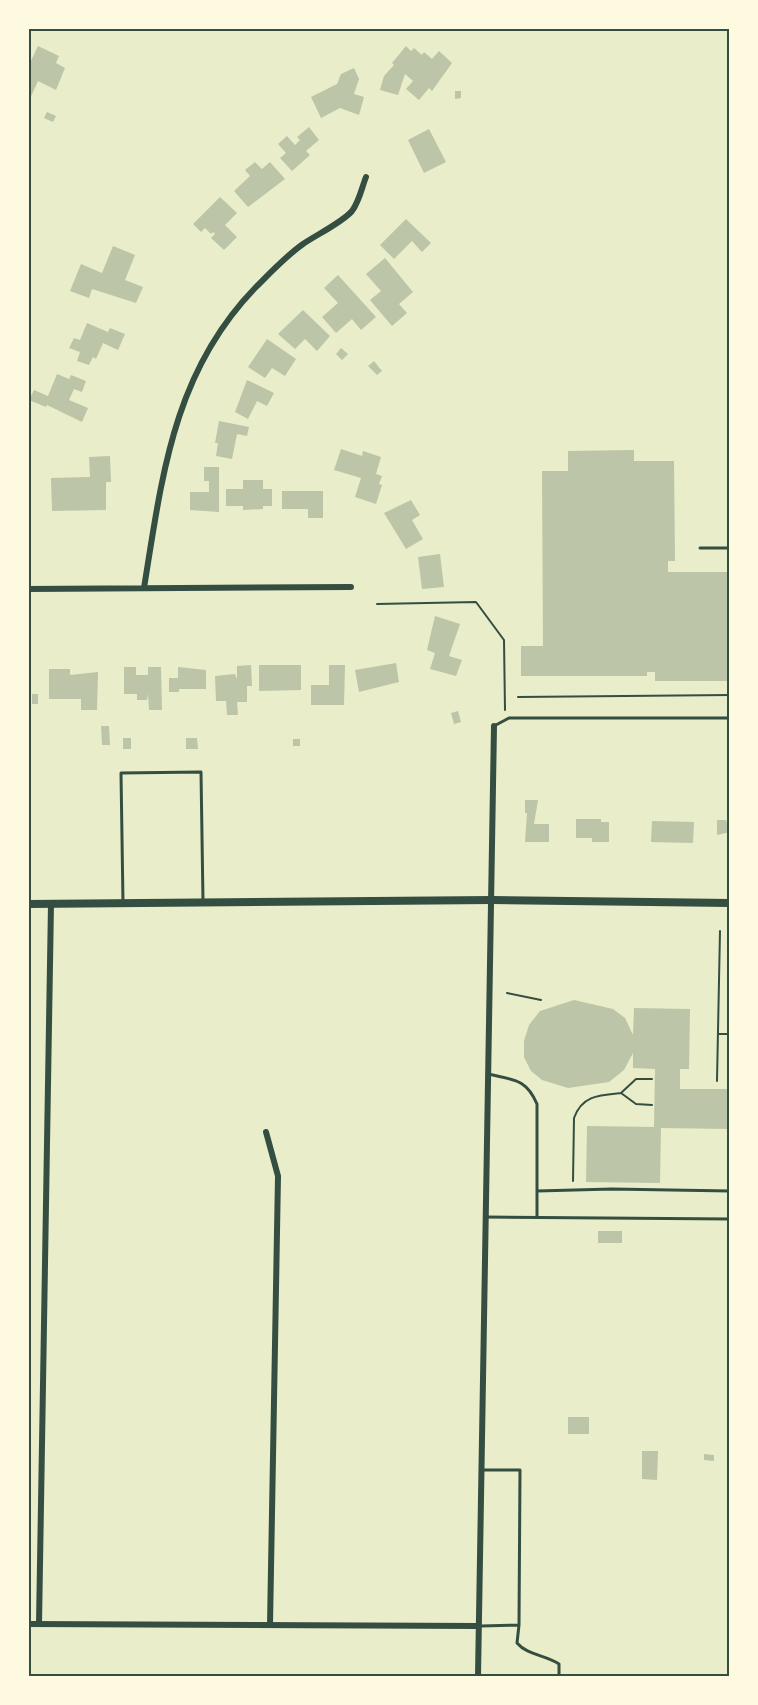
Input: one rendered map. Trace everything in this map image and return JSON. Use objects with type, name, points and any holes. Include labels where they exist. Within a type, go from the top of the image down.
[{"type":"street","points":[[144,588],[165,460],[173,429],[198,369],[214,341],[254,289],[302,245],[352,211],[366,177]]},
{"type":"street","points":[[28,589],[351,587]]},
{"type":"street","points":[[478,1677],[494,726]]},
{"type":"street","points":[[28,904],[492,900],[729,903]]},
{"type":"street","points":[[39,1624],[51,904]]},
{"type":"street","points":[[266,1132],[278,1176],[270,1625]]},
{"type":"street","points":[[28,1624],[478,1626]]},
{"type":"lane","points":[[700,548],[729,548]]},
{"type":"lane","points":[[494,726],[505,720],[729,718]]},
{"type":"lane","points":[[123,903],[121,773],[201,772],[203,902]]},
{"type":"lane","points":[[487,1074],[520,1082],[530,1089],[537,1104],[539,1131],[537,1217]]},
{"type":"lane","points":[[537,1191],[729,1191]]},
{"type":"lane","points":[[485,1217],[729,1219]]},
{"type":"lane","points":[[481,1470],[520,1470],[517,1643],[522,1649],[550,1658],[559,1664],[559,1677]]},
{"type":"lane","points":[[478,1626],[519,1625]]},
{"type":"path","points":[[377,604],[476,602],[504,640],[505,720]]},
{"type":"path","points":[[518,697],[729,695]]},
{"type":"path","points":[[717,1081],[720,931]]},
{"type":"path","points":[[507,993],[541,1000]]},
{"type":"path","points":[[718,1034],[729,1034]]},
{"type":"path","points":[[573,1184],[574,1118],[577,1109],[585,1100],[597,1095],[621,1093],[636,1079],[652,1079]]},
{"type":"path","points":[[621,1093],[636,1104],[652,1105]]},
{"type":"building","points":[[38,46],[59,56],[56,63],[65,68],[56,90],[38,81],[28,103],[28,67]]},
{"type":"building","points":[[406,46],[411,51],[414,48],[422,55],[424,52],[432,59],[439,51],[452,63],[432,91],[429,88],[419,100],[406,89],[413,81],[405,74],[398,95],[380,90],[384,76]]},
{"type":"building","points":[[354,68],[359,79],[354,94],[364,97],[359,115],[340,108],[321,118],[311,97],[337,84],[341,74]]},
{"type":"building","points":[[455,91],[461,91],[461,98],[455,99]]},
{"type":"building","points":[[47,112],[56,116],[53,122],[44,118]]},
{"type":"building","points":[[309,127],[319,140],[306,151],[310,155],[292,171],[280,158],[286,153],[278,144],[287,136],[295,145],[300,140],[297,137]]},
{"type":"building","points":[[429,129],[446,162],[424,173],[408,140]]},
{"type":"building","points":[[255,162],[262,169],[270,162],[285,179],[248,207],[234,191],[250,176],[245,170]]},
{"type":"building","points":[[220,197],[237,213],[225,225],[237,237],[224,250],[211,238],[215,234],[213,232],[211,234],[205,228],[201,232],[193,224]]},
{"type":"building","points":[[406,219],[431,243],[422,252],[412,241],[394,259],[380,245]]},
{"type":"building","points":[[113,246],[135,255],[125,280],[143,287],[136,303],[92,289],[89,298],[70,291],[81,264],[102,273]]},
{"type":"building","points":[[385,258],[413,292],[399,304],[407,313],[392,326],[370,300],[381,291],[366,274]]},
{"type":"building","points":[[338,275],[376,317],[361,330],[352,319],[336,333],[322,317],[338,303],[324,288]]},
{"type":"building","points":[[303,310],[330,336],[317,351],[305,339],[295,349],[278,334]]},
{"type":"building","points":[[87,323],[108,332],[110,328],[125,334],[118,350],[103,343],[96,359],[93,357],[89,365],[77,361],[80,352],[69,348],[74,338],[80,340]]},
{"type":"building","points":[[267,339],[296,359],[285,376],[272,368],[265,378],[248,367]]},
{"type":"building","points":[[341,348],[348,354],[342,360],[336,354]]},
{"type":"building","points":[[374,361],[382,371],[377,375],[368,366]]},
{"type":"building","points":[[57,374],[69,379],[71,375],[86,381],[82,392],[74,389],[69,400],[88,408],[82,422],[47,405],[46,407],[29,400],[34,390],[48,396]]},
{"type":"building","points":[[247,380],[274,393],[267,406],[257,401],[248,419],[235,412]]},
{"type":"building","points":[[219,421],[249,427],[247,436],[237,434],[232,459],[216,456],[218,443],[215,443]]},
{"type":"building","points":[[341,449],[362,456],[363,451],[381,457],[376,474],[382,476],[379,484],[382,485],[376,504],[355,497],[361,478],[334,470]]},
{"type":"building","points":[[634,450],[634,461],[674,461],[675,561],[668,561],[668,572],[730,572],[730,681],[655,681],[655,672],[647,672],[647,676],[521,676],[521,646],[543,646],[542,471],[568,471],[568,451]]},
{"type":"building","points":[[110,456],[111,482],[106,482],[106,510],[52,511],[51,478],[90,477],[89,457]]},
{"type":"building","points":[[204,467],[219,467],[219,512],[190,510],[190,492],[209,492],[209,481],[204,481]]},
{"type":"building","points":[[243,480],[263,480],[263,489],[272,489],[272,506],[243,510],[243,506],[226,506],[226,489],[243,489]]},
{"type":"building","points":[[282,491],[323,491],[323,518],[308,518],[308,509],[282,509]]},
{"type":"building","points":[[411,500],[420,515],[412,520],[423,539],[406,549],[384,513]]},
{"type":"building","points":[[440,554],[444,587],[422,589],[418,557]]},
{"type":"building","points":[[435,616],[460,624],[449,656],[462,660],[456,676],[430,669],[435,653],[427,650]]},
{"type":"building","points":[[396,663],[399,682],[359,692],[355,670]]},
{"type":"building","points":[[251,665],[252,686],[247,686],[247,702],[237,702],[238,715],[227,715],[226,701],[216,701],[215,676],[235,674],[237,679],[237,666]]},
{"type":"building","points":[[259,665],[301,665],[301,690],[259,691]]},
{"type":"building","points":[[329,665],[345,665],[344,705],[311,705],[311,685],[329,685]]},
{"type":"building","points":[[124,667],[136,667],[136,675],[148,675],[148,667],[161,667],[162,710],[149,710],[148,694],[147,700],[137,700],[137,694],[124,694]]},
{"type":"building","points":[[178,667],[206,670],[206,689],[179,689],[179,692],[169,692],[169,678],[178,678]]},
{"type":"building","points":[[49,669],[70,669],[70,675],[98,672],[97,710],[81,710],[81,699],[49,699]]},
{"type":"building","points":[[32,694],[38,694],[38,704],[32,704]]},
{"type":"building","points":[[458,711],[461,722],[454,724],[451,713]]},
{"type":"building","points":[[101,726],[109,726],[110,745],[102,745]]},
{"type":"building","points":[[123,738],[131,738],[131,749],[123,749]]},
{"type":"building","points":[[186,738],[197,738],[198,749],[186,749]]},
{"type":"building","points":[[293,739],[300,739],[300,746],[293,746]]},
{"type":"building","points":[[525,800],[538,800],[534,824],[549,824],[549,842],[525,842],[527,813],[525,813]]},
{"type":"building","points":[[576,819],[601,819],[601,822],[609,822],[609,842],[592,842],[592,838],[576,838]]},
{"type":"building","points":[[717,820],[726,820],[730,832],[717,835]]},
{"type":"building","points":[[652,821],[694,822],[693,843],[651,842]]},
{"type":"building","points":[[574,1000],[613,1009],[625,1018],[633,1035],[634,1008],[690,1009],[689,1069],[680,1069],[680,1089],[730,1089],[730,1129],[661,1128],[660,1183],[586,1182],[587,1126],[654,1127],[655,1069],[633,1068],[633,1053],[624,1070],[609,1082],[568,1088],[542,1080],[531,1071],[524,1057],[524,1041],[529,1025],[540,1011]]},
{"type":"building","points":[[598,1231],[622,1231],[622,1243],[598,1243]]},
{"type":"building","points":[[568,1417],[589,1417],[589,1434],[568,1434]]},
{"type":"building","points":[[642,1451],[658,1451],[657,1480],[642,1479]]},
{"type":"building","points":[[704,1454],[714,1455],[714,1461],[704,1460]]}]
